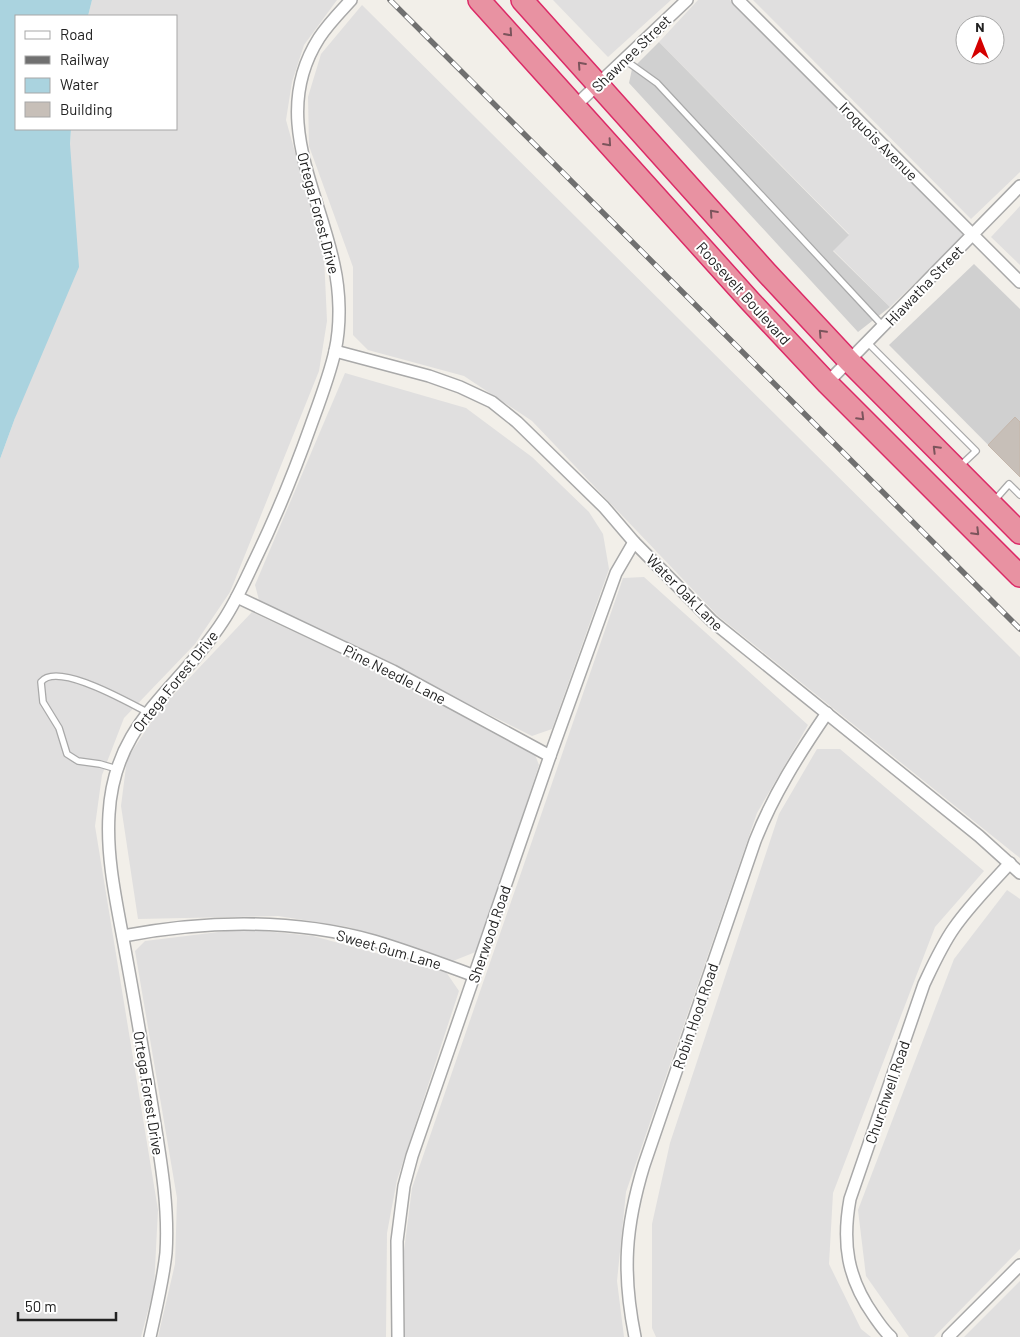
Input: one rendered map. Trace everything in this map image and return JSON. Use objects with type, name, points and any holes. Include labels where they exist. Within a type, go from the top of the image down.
[{"type":"highway","name":"Roosevelt Boulevard","points":[[479,0],[750,301],[827,383],[1020,576]]},
{"type":"highway","name":"Roosevelt Boulevard","points":[[522,0],[766,272],[849,361],[1020,532]]},
{"type":"street","name":"Ortega Forest Drive","points":[[150,1337],[161,1289],[166,1251],[166,1218],[160,1153],[109,850],[109,813],[113,783],[128,740],[147,712],[203,649],[237,597],[290,483],[335,351],[338,286],[334,264],[302,153],[297,111],[299,90],[310,54],[326,29],[351,0]]},
{"type":"street","name":"Shawnee Street","points":[[575,106],[687,0]]},
{"type":"street","name":"Iroquois Avenue","points":[[738,0],[1020,282]]},
{"type":"street","name":"Hiawatha Street","points":[[827,383],[1020,186]]},
{"type":"street","name":"Water Oak Lane","points":[[335,351],[428,376],[460,387],[492,402],[517,422],[604,507],[634,542],[712,621],[1020,873]]},
{"type":"street","name":"Sherwood Road","points":[[398,1337],[398,1241],[404,1186],[412,1156],[550,756],[616,573],[634,542]]},
{"type":"street","name":"Pine Needle Lane","points":[[237,597],[393,670],[550,756]]},
{"type":"street","name":"Robin Hood Road","points":[[635,1337],[626,1278],[627,1245],[635,1194],[754,841],[775,796],[797,758],[827,714]]},
{"type":"street","name":"Churchwell Road","points":[[891,1337],[868,1308],[856,1286],[846,1244],[846,1220],[850,1198],[924,984],[934,963],[963,916],[1010,863]]},
{"type":"street","name":"Sweet Gum Lane","points":[[123,936],[163,928],[197,925],[241,922],[284,924],[374,941],[475,976]]},
{"type":"street","points":[[948,1337],[1020,1265]]},
{"type":"lane","points":[[625,60],[657,83],[883,326]]},
{"type":"lane","points":[[867,342],[976,450],[957,469]]},
{"type":"lane","points":[[991,504],[1009,484],[1020,495]]},
{"type":"lane","points":[[117,769],[78,761],[67,754],[59,728],[43,702],[41,682],[45,678],[50,677],[67,677],[78,680],[147,712]]},
{"type":"shaded area","points":[[92,0],[337,0],[304,45],[292,82],[286,120],[324,256],[327,321],[319,371],[230,592],[195,644],[124,718],[102,775],[95,826],[158,1210],[154,1288],[141,1337],[0,1337],[0,459],[15,418],[70,144],[71,130],[178,130],[178,15],[88,15]]},
{"type":"shaded area","points":[[553,0],[671,0],[608,57]]},
{"type":"shaded area","points":[[698,0],[730,0],[965,234],[890,307],[833,250],[849,234],[659,42]]},
{"type":"shaded area","points":[[753,0],[1020,0],[1020,172],[971,219]]},
{"type":"shaded area","points":[[362,5],[1020,657],[1020,858],[718,616],[532,421],[464,376],[368,350],[353,335],[353,267],[309,146],[308,97],[321,54]]},
{"type":"shaded area","points":[[659,42],[849,235],[833,251],[890,307],[858,332],[629,83],[632,69]]},
{"type":"shaded area","points":[[1020,206],[1020,265],[991,237]]},
{"type":"shaded area","points":[[974,264],[1020,309],[1020,477],[889,345]]},
{"type":"shaded area","points":[[345,373],[466,408],[532,457],[589,512],[603,534],[609,569],[552,729],[532,736],[259,600],[255,585]]},
{"type":"shaded area","points":[[644,577],[808,725],[757,813],[626,1192],[617,1281],[624,1337],[405,1337],[404,1251],[412,1188],[623,578]]},
{"type":"shaded area","points":[[252,612],[388,676],[534,752],[539,765],[478,951],[453,961],[348,927],[278,916],[138,919],[121,806],[127,759],[159,710]]},
{"type":"shaded area","points":[[817,749],[840,749],[984,871],[935,927],[833,1193],[829,1264],[861,1329],[871,1337],[656,1337],[652,1328],[652,1224],[670,1143],[779,814]]},
{"type":"shaded area","points":[[1007,890],[1020,899],[1020,1249],[934,1337],[909,1337],[866,1276],[858,1210],[954,959]]},
{"type":"shaded area","points":[[243,929],[313,936],[446,972],[459,991],[397,1180],[387,1233],[386,1337],[158,1337],[175,1264],[177,1198],[135,951],[145,941]]},
{"type":"shaded area","points":[[1020,1281],[1020,1337],[964,1337]]},
{"type":"water","points":[[0,0],[92,0],[88,15],[15,15],[15,130],[71,130],[70,144],[79,267],[15,418],[0,459]]},
{"type":"building","points":[[1015,417],[1020,422],[1020,477],[988,445]]},
{"type":"railway","points":[[390,0],[1020,629]]}]
